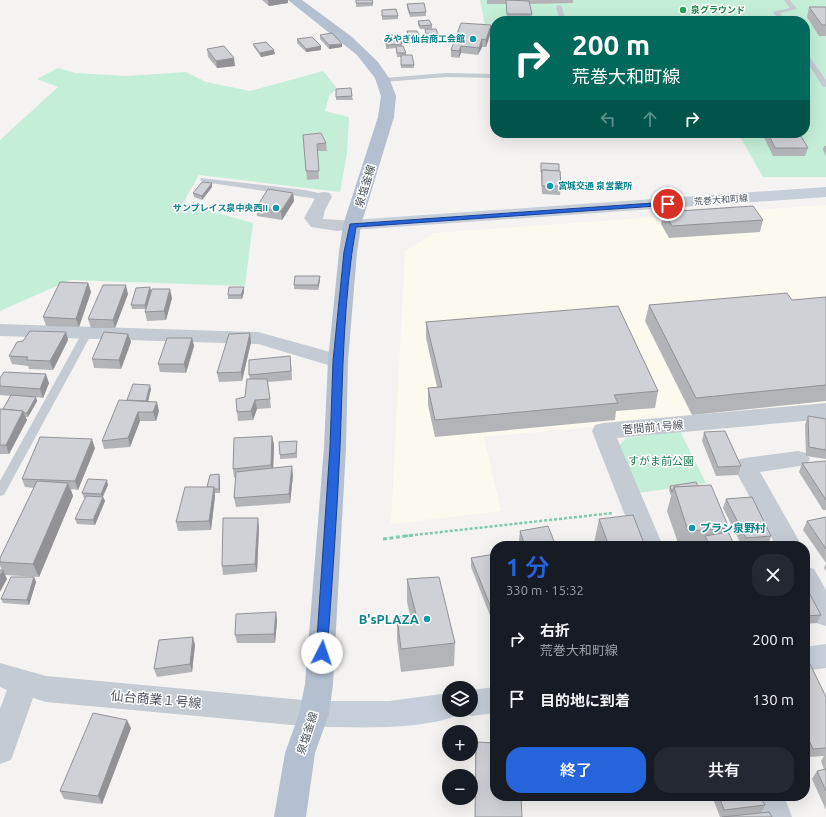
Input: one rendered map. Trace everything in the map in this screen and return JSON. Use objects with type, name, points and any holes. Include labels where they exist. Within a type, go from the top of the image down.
[{"type":"main road","points":[[294,0],[333,28],[359,50],[384,80]]},
{"type":"main road","name":"泉塩釜線","points":[[290,817],[300,753],[314,714],[319,684],[335,447],[338,361],[348,252],[352,225],[386,117],[388,90],[384,80]]},
{"type":"street","name":"荒巻大和町線","points":[[352,225],[826,192]]},
{"type":"street","points":[[324,197],[313,218],[317,223],[337,226],[352,225]]},
{"type":"street","points":[[0,330],[258,338],[338,361]]},
{"type":"street","name":"菅間前1号線","points":[[648,541],[603,431],[826,411]]},
{"type":"street","points":[[786,541],[745,466],[798,458]]},
{"type":"street","points":[[810,585],[826,615]]},
{"type":"street","points":[[810,658],[826,656]]},
{"type":"street","points":[[0,750],[12,678]]},
{"type":"street","name":"仙台商業１号線","points":[[12,678],[46,689],[314,714]]},
{"type":"street","points":[[478,702],[490,701]]},
{"type":"street","points":[[314,714],[389,714],[442,707]]},
{"type":"street","points":[[770,801],[776,817]]},
{"type":"lane","points":[[779,16],[776,12],[794,9],[787,0]]},
{"type":"lane","points":[[559,7],[562,16]]},
{"type":"lane","points":[[810,61],[826,85]]},
{"type":"lane","points":[[384,80],[446,75],[490,76]]},
{"type":"lane","points":[[204,180],[305,193],[324,197]]},
{"type":"lane","points":[[0,492],[87,333]]},
{"type":"path","points":[[383,539],[636,511]]},
{"type":"shaded area","points":[[826,205],[826,405],[484,437],[501,511],[391,524],[405,251],[434,233]]},
{"type":"green space","points":[[480,0],[826,0],[826,177],[763,177],[741,138],[810,138],[810,16],[490,16],[490,26],[485,26]]},
{"type":"green space","points":[[58,68],[76,73],[126,76],[186,72],[206,82],[250,91],[323,71],[337,88],[329,96],[325,111],[349,117],[347,153],[340,192],[199,175],[183,203],[253,223],[245,286],[70,280],[0,311],[0,140],[58,87],[37,79]]},
{"type":"green space","name":"すがま前公園","points":[[680,431],[706,483],[639,493],[618,447],[626,438]]},
{"type":"building","points":[[356,0],[372,0],[373,3],[356,3]]},
{"type":"building","points":[[506,0],[529,1],[532,14],[507,14]]},
{"type":"building","points":[[424,3],[426,12],[410,13],[407,4]]},
{"type":"building","points":[[809,7],[826,7],[826,25],[822,25]]},
{"type":"building","points":[[396,9],[398,16],[382,16],[382,10]]},
{"type":"building","points":[[429,20],[432,25],[420,26],[418,21]]},
{"type":"building","name":"みやぎ仙台商工会館","points":[[461,23],[490,25],[486,40],[482,39],[479,48],[461,46],[459,51],[451,50]]},
{"type":"building","points":[[425,29],[436,29],[438,34],[426,34]]},
{"type":"building","points":[[407,31],[417,31],[419,35],[408,35]]},
{"type":"building","points":[[332,33],[342,44],[329,45],[320,35]]},
{"type":"building","points":[[386,35],[400,35],[402,44],[386,45]]},
{"type":"building","points":[[312,37],[321,46],[306,49],[297,39]]},
{"type":"building","points":[[266,42],[274,50],[260,53],[253,44]]},
{"type":"building","points":[[224,46],[234,58],[216,61],[207,49]]},
{"type":"building","points":[[396,46],[403,46],[406,53],[397,53]]},
{"type":"building","points":[[401,55],[412,55],[414,65],[401,65]]},
{"type":"building","points":[[351,88],[352,96],[336,97],[336,89]]},
{"type":"building","points":[[321,133],[326,143],[317,144],[319,171],[306,171],[303,135]]},
{"type":"building","points":[[770,138],[802,138],[808,148],[775,148]]},
{"type":"building","points":[[541,163],[559,164],[559,171],[542,170],[541,172]]},
{"type":"building","points":[[542,170],[560,171],[561,186],[542,186]]},
{"type":"building","points":[[202,182],[212,183],[202,196],[193,193]]},
{"type":"building","points":[[268,189],[293,193],[281,211],[256,208]]},
{"type":"building","points":[[753,206],[763,220],[672,226],[664,212]]},
{"type":"building","points":[[295,276],[320,276],[318,285],[294,285]]},
{"type":"building","points":[[60,282],[88,283],[76,319],[43,317]]},
{"type":"building","points":[[103,285],[126,285],[113,320],[88,319]]},
{"type":"building","points":[[150,287],[145,305],[131,305],[136,288]]},
{"type":"building","points":[[229,287],[244,287],[241,295],[228,295]]},
{"type":"building","points":[[152,289],[170,289],[164,311],[145,312]]},
{"type":"building","points":[[787,293],[792,300],[826,297],[826,385],[696,398],[649,305]]},
{"type":"building","points":[[618,306],[658,391],[614,395],[618,403],[435,420],[428,388],[442,387],[426,322]]},
{"type":"building","points":[[30,331],[66,332],[50,361],[26,360],[28,357],[9,356],[17,342],[23,341]]},
{"type":"building","points":[[104,332],[128,334],[119,360],[92,359]]},
{"type":"building","points":[[250,333],[241,372],[217,373],[229,334]]},
{"type":"building","points":[[167,338],[192,338],[184,364],[158,364]]},
{"type":"building","points":[[290,356],[291,371],[249,375],[249,360]]},
{"type":"building","points":[[4,372],[46,374],[40,389],[0,386],[0,378]]},
{"type":"building","points":[[247,379],[267,379],[270,399],[255,400],[251,411],[237,412],[236,399],[245,397]]},
{"type":"building","points":[[133,384],[150,385],[146,401],[127,400]]},
{"type":"building","points":[[11,395],[36,397],[27,413],[24,413],[23,411],[3,409]]},
{"type":"building","points":[[119,400],[157,402],[153,412],[138,412],[128,438],[102,441]]},
{"type":"building","points":[[0,409],[23,411],[6,445],[0,445]]},
{"type":"building","points":[[808,416],[826,419],[826,450],[809,447]]},
{"type":"building","points":[[725,431],[741,466],[718,467],[704,432]]},
{"type":"building","points":[[272,436],[271,465],[233,469],[234,438]]},
{"type":"building","points":[[40,437],[92,439],[75,481],[22,479]]},
{"type":"building","points":[[297,441],[296,453],[280,455],[279,442]]},
{"type":"building","points":[[826,461],[826,500],[802,463]]},
{"type":"building","points":[[292,466],[289,494],[234,498],[236,472]]},
{"type":"building","points":[[219,474],[219,489],[207,487],[210,475]]},
{"type":"building","points":[[88,479],[107,480],[101,494],[82,493]]},
{"type":"building","points":[[37,481],[68,483],[33,564],[0,562],[0,558]]},
{"type":"building","points":[[696,482],[698,486],[674,487],[672,492],[670,486]]},
{"type":"building","points":[[711,485],[729,528],[688,531],[674,487]]},
{"type":"building","points":[[185,487],[214,487],[209,521],[176,522]]},
{"type":"building","points":[[86,496],[103,497],[93,520],[75,519]]},
{"type":"building","points":[[752,497],[771,536],[746,538],[726,499]]},
{"type":"building","points":[[633,515],[643,541],[607,541],[599,519]]},
{"type":"building","points":[[826,517],[826,549],[807,521]]},
{"type":"building","points":[[223,518],[258,518],[255,564],[222,566]]},
{"type":"building","points":[[548,526],[554,541],[523,541],[520,531]]},
{"type":"building","points":[[728,532],[732,541],[708,541],[705,536]]},
{"type":"building","points":[[490,555],[490,605],[471,558]]},
{"type":"building","points":[[11,577],[34,577],[27,600],[1,599]]},
{"type":"building","points":[[439,577],[455,643],[401,649],[397,617],[416,614],[407,579]]},
{"type":"building","points":[[810,594],[821,615],[810,616]]},
{"type":"building","points":[[276,612],[274,634],[235,635],[236,614]]},
{"type":"building","points":[[193,637],[190,664],[154,669],[159,640]]},
{"type":"building","points":[[810,664],[826,697],[826,748],[813,749],[810,743]]},
{"type":"building","points":[[93,713],[127,720],[98,796],[60,791]]},
{"type":"building","points":[[478,742],[490,743],[490,801],[521,801],[522,817],[475,817],[475,805],[478,805],[478,769],[476,769],[476,761],[478,761]]},
{"type":"building","points":[[826,769],[826,791],[817,771]]},
{"type":"building","points":[[721,801],[763,801],[765,805],[724,810]]},
{"type":"building","points":[[769,812],[772,817],[722,817]]},
{"type":"place","name":"泉グラウンド","points":[[683,10]]},
{"type":"place","name":"みやぎ仙台商工会館","points":[[473,39]]},
{"type":"place","name":"宮城交通 泉営業所","points":[[550,186]]},
{"type":"place","name":"サンプレイス泉中央西II","points":[[276,208]]},
{"type":"place","name":"ブラン泉野村","points":[[692,528]]},
{"type":"place","name":"B'sPLAZA","points":[[427,619]]},
{"type":"route","points":[[322,653],[335,447],[338,361],[348,252],[352,225],[668,204]]}]
